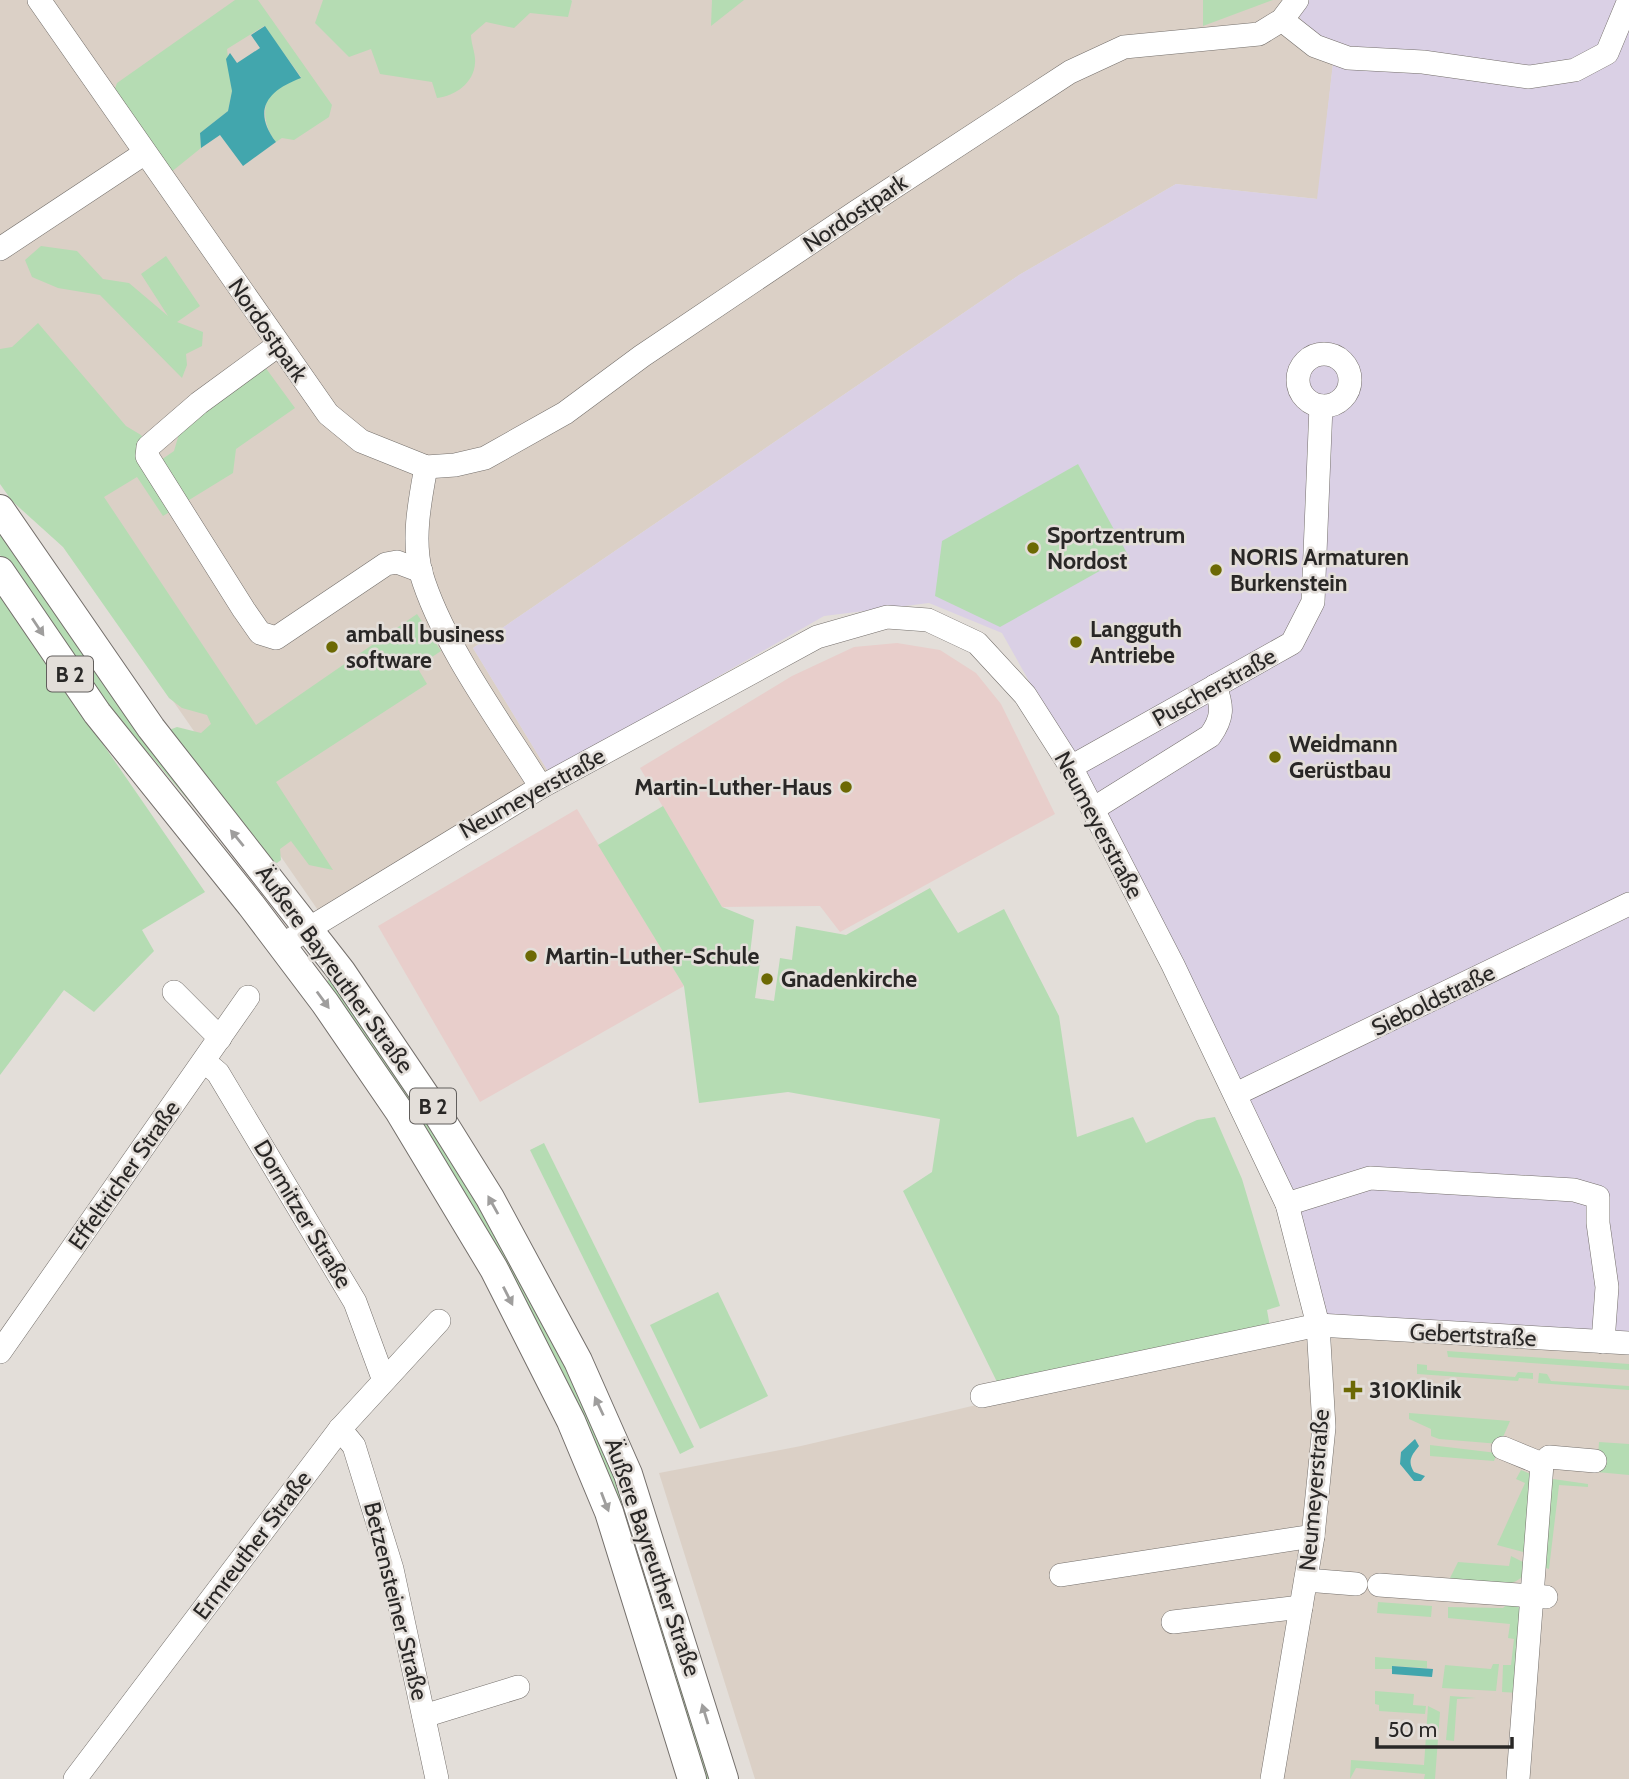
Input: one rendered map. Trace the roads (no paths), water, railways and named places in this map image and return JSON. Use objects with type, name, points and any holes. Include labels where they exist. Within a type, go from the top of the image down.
[{"type":"main road","name":"Äußere Bayreuther Straße","points":[[0,509],[151,728],[308,926],[401,1058],[473,1170],[578,1362],[638,1501],[724,1779]]},
{"type":"main road","name":"Äußere Bayreuther Straße","points":[[0,570],[121,744],[282,945],[399,1111],[456,1203],[550,1376],[609,1512],[692,1779]]},
{"type":"street","name":"Nordostpark","points":[[40,0],[277,346],[328,414],[361,441],[426,467],[456,465],[485,457],[565,413],[765,273],[1070,72],[1124,47],[1259,34],[1282,20],[1297,0]]},
{"type":"street","points":[[1282,20],[1315,46],[1348,58],[1423,62],[1529,77],[1575,70],[1607,53],[1629,0]]},
{"type":"street","points":[[0,249],[145,153]]},
{"type":"street","points":[[277,346],[171,425],[148,447],[147,456],[244,610],[260,632],[276,638],[386,564],[397,562],[421,571]]},
{"type":"street","name":"Puscherstraße","points":[[1071,767],[1292,643],[1313,602],[1321,407]]},
{"type":"street","points":[[426,467],[417,517],[421,571],[442,621],[477,687],[541,786]]},
{"type":"street","name":"Neumeyerstraße","points":[[282,945],[308,926],[541,786],[817,637],[881,617],[929,620],[977,643],[1025,695],[1071,767],[1236,1094],[1287,1204],[1318,1325],[1324,1427],[1313,1536],[1272,1779]]},
{"type":"street","points":[[1093,810],[1210,736],[1220,722],[1222,704],[1215,686]]},
{"type":"street","name":"Sieboldstraße","points":[[1236,1094],[1629,905]]},
{"type":"street","points":[[173,992],[220,1038]]},
{"type":"street","name":"Effeltricher Straße","points":[[0,1352],[248,997]]},
{"type":"street","name":"Dormitzer Straße","points":[[204,1061],[218,1073],[355,1302],[383,1378]]},
{"type":"street","points":[[1287,1204],[1370,1178],[1574,1190],[1598,1197],[1598,1223],[1607,1287],[1603,1342]]},
{"type":"street","name":"Ermreuther Straße","points":[[75,1779],[340,1429],[383,1378],[439,1321]]},
{"type":"street","name":"Gebertstraße","points":[[982,1396],[1318,1325],[1629,1343]]},
{"type":"street","name":"Betzensteiner Straße","points":[[340,1429],[354,1446],[392,1569],[437,1779]]},
{"type":"street","points":[[1503,1448],[1542,1464]]},
{"type":"street","points":[[1518,1779],[1538,1596],[1542,1464],[1549,1457],[1595,1461]]},
{"type":"street","points":[[1061,1575],[1313,1536]]},
{"type":"street","points":[[1306,1580],[1356,1584]]},
{"type":"street","points":[[1379,1586],[1538,1596]]},
{"type":"street","points":[[1173,1622],[1301,1607]]},
{"type":"street","points":[[424,1716],[518,1687]]},
{"type":"water","points":[[265,26],[301,78],[280,88],[267,102],[265,120],[276,142],[243,166],[220,135],[201,148],[200,133],[228,111],[232,91],[226,59],[230,53],[237,63],[260,48],[251,35]]},
{"type":"water","points":[[1415,1439],[1419,1446],[1412,1455],[1411,1464],[1414,1472],[1425,1476],[1421,1481],[1414,1481],[1400,1464],[1401,1452]]},
{"type":"water","points":[[1392,1666],[1433,1669],[1432,1677],[1392,1674]]},
{"type":"place","name":"Sportzentrum Nordost","points":[[1033,548]]},
{"type":"place","name":"NORIS Armaturen Burkenstein","points":[[1216,570]]},
{"type":"place","name":"Langguth Antriebe","points":[[1076,642]]},
{"type":"place","name":"amball business software","points":[[332,647]]},
{"type":"place","name":"Weidmann Gerüstbau","points":[[1275,757]]},
{"type":"place","name":"Martin-Luther-Haus","points":[[846,787]]},
{"type":"place","name":"Martin-Luther-Schule","points":[[531,956]]},
{"type":"place","name":"Gnadenkirche","points":[[767,979]]},
{"type":"place","name":"310Klinik","points":[[1353,1390]]}]
